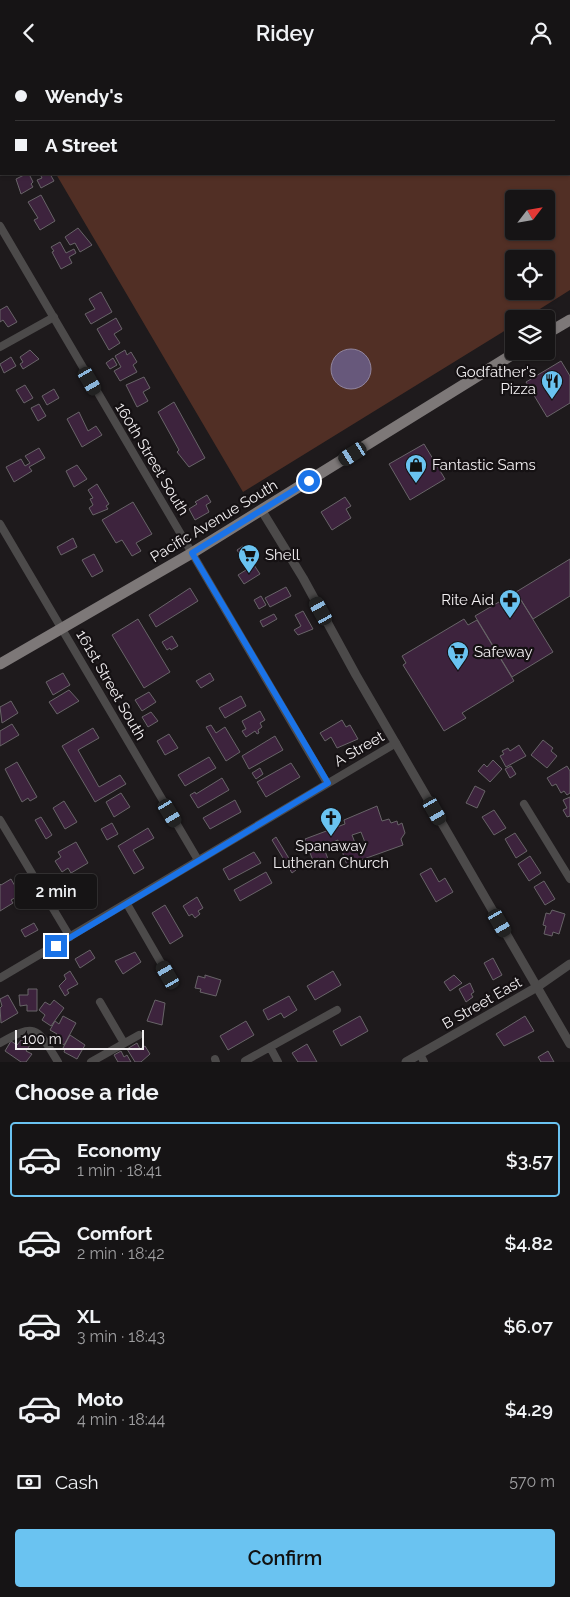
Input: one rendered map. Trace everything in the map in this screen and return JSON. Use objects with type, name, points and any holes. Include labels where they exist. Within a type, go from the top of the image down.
[{"type":"main road","points":[[555,329],[570,320]]},
{"type":"main road","name":"Pacific Avenue South","points":[[0,665],[262,511],[505,359]]},
{"type":"street","name":"160th Street South","points":[[0,226],[328,783]]},
{"type":"street","points":[[0,347],[54,317]]},
{"type":"street","points":[[262,511],[303,578],[396,743],[570,1043]]},
{"type":"street","name":"161st Street South","points":[[0,524],[198,860]]},
{"type":"street","name":"A Street","points":[[0,979],[396,743]]},
{"type":"street","points":[[524,804],[570,879]]},
{"type":"street","points":[[0,820],[70,937]]},
{"type":"street","points":[[127,904],[168,975]]},
{"type":"street","name":"B Street East","points":[[406,1062],[422,1058],[537,987],[570,964]]},
{"type":"street","points":[[100,1001],[124,1043]]},
{"type":"street","points":[[245,1061],[337,1010]]},
{"type":"street","points":[[0,1043],[26,1029],[32,1030],[42,1037],[58,1062]]},
{"type":"street","points":[[91,1062],[139,1035]]},
{"type":"street","points":[[270,1047],[278,1062]]},
{"type":"shaded area","points":[[57,175],[570,175],[570,290],[555,299],[555,250],[505,250],[505,300],[554,300],[538,310],[505,310],[505,331],[243,492]]},
{"type":"shaded area","points":[[351,349],[365,355],[371,369],[365,383],[351,389],[337,383],[331,369],[337,355]]},
{"type":"building","points":[[24,175],[30,175],[33,187],[21,194],[16,179]]},
{"type":"building","points":[[40,175],[51,175],[54,181],[41,188],[37,180],[42,178]]},
{"type":"building","points":[[41,195],[55,221],[40,230],[34,220],[38,218],[28,202]]},
{"type":"building","points":[[78,228],[92,245],[80,252],[75,243],[70,245],[65,237]]},
{"type":"building","points":[[60,242],[66,253],[74,249],[76,253],[69,257],[72,263],[61,269],[51,247]]},
{"type":"building","points":[[101,292],[112,312],[91,324],[85,314],[95,309],[89,299]]},
{"type":"building","points":[[7,306],[17,322],[8,327],[3,320],[0,322],[0,310]]},
{"type":"building","points":[[116,318],[122,329],[114,334],[120,343],[109,350],[97,329]]},
{"type":"building","points":[[30,350],[39,359],[23,369],[20,364],[23,362],[20,357]]},
{"type":"building","points":[[125,350],[127,355],[131,352],[137,362],[133,365],[137,372],[120,381],[114,371],[121,367],[115,356]]},
{"type":"building","points":[[11,357],[16,366],[4,373],[0,364]]},
{"type":"building","points":[[113,358],[117,365],[110,369],[106,363]]},
{"type":"building","points":[[561,361],[570,376],[570,403],[547,417],[526,382]]},
{"type":"building","points":[[144,377],[150,388],[143,392],[148,401],[137,407],[126,385]]},
{"type":"building","points":[[25,385],[33,398],[24,403],[16,390]]},
{"type":"building","points":[[54,389],[59,398],[47,405],[42,396]]},
{"type":"building","points":[[174,402],[205,458],[189,467],[177,452],[179,450],[158,412]]},
{"type":"building","points":[[39,404],[46,416],[38,421],[31,408]]},
{"type":"building","points":[[79,412],[88,431],[96,426],[102,435],[82,447],[67,419]]},
{"type":"building","points":[[424,444],[445,479],[410,500],[389,464]]},
{"type":"building","points":[[39,448],[45,458],[29,467],[32,471],[14,482],[6,467],[21,459],[25,466],[30,463],[25,456]]},
{"type":"building","points":[[77,465],[87,479],[74,487],[66,471]]},
{"type":"building","points":[[97,484],[109,504],[106,506],[108,509],[93,515],[89,508],[93,505],[90,499],[93,498],[88,490]]},
{"type":"building","points":[[207,495],[211,502],[206,505],[209,512],[195,520],[189,509],[197,504],[195,502]]},
{"type":"building","points":[[345,497],[351,506],[346,509],[351,518],[332,530],[321,512]]},
{"type":"building","points":[[133,502],[152,534],[136,543],[141,551],[132,556],[122,540],[116,543],[102,520]]},
{"type":"building","points":[[73,538],[77,547],[61,555],[57,547]]},
{"type":"building","name":"Shell","points":[[243,546],[253,562],[247,566],[237,550]]},
{"type":"building","points":[[94,554],[103,571],[92,577],[82,560]]},
{"type":"building","points":[[570,559],[570,596],[533,619],[516,592]]},
{"type":"building","name":"Shell","points":[[254,565],[260,574],[244,584],[238,575]]},
{"type":"building","points":[[286,587],[291,596],[270,607],[265,598]]},
{"type":"building","points":[[190,588],[198,601],[156,627],[149,615]]},
{"type":"building","name":"Rite Aid","points":[[516,592],[553,652],[512,677],[475,616]]},
{"type":"building","points":[[261,596],[266,605],[259,609],[254,600]]},
{"type":"building","points":[[303,611],[313,629],[298,635],[294,630],[301,626],[295,615]]},
{"type":"building","points":[[274,614],[277,619],[263,627],[260,621]]},
{"type":"building","points":[[138,619],[170,672],[144,688],[112,635]]},
{"type":"building","name":"Safeway","points":[[464,619],[468,625],[477,620],[514,681],[462,713],[466,718],[444,731],[403,665],[406,663],[402,656]]},
{"type":"building","points":[[172,636],[178,646],[167,650],[162,642]]},
{"type":"building","points":[[63,673],[70,685],[53,695],[46,682]]},
{"type":"building","points":[[210,673],[214,680],[201,688],[196,681]]},
{"type":"building","points":[[69,690],[79,701],[57,714],[49,702]]},
{"type":"building","points":[[149,692],[156,702],[142,711],[135,700]]},
{"type":"building","points":[[241,696],[246,706],[225,718],[219,708]]},
{"type":"building","points":[[11,701],[18,713],[2,723],[0,707]]},
{"type":"building","points":[[260,711],[265,720],[260,723],[262,727],[258,730],[259,733],[257,734],[255,731],[246,737],[242,731],[246,729],[242,721]]},
{"type":"building","points":[[151,712],[158,721],[148,727],[142,717]]},
{"type":"building","points":[[342,720],[346,727],[350,725],[358,739],[337,748],[331,737],[325,741],[320,733]]},
{"type":"building","points":[[12,724],[19,735],[0,746],[0,731]]},
{"type":"building","points":[[211,725],[216,733],[225,727],[240,752],[226,761],[206,727]]},
{"type":"building","points":[[93,728],[99,738],[78,750],[99,787],[120,775],[126,784],[95,802],[62,746]]},
{"type":"building","points":[[169,734],[178,748],[165,755],[157,741]]},
{"type":"building","points":[[275,736],[283,750],[249,769],[242,756]]},
{"type":"building","points":[[543,740],[553,748],[551,751],[557,756],[547,768],[531,755]]},
{"type":"building","points":[[519,745],[526,756],[506,767],[500,756],[504,754],[502,751],[508,748],[510,751]]},
{"type":"building","points":[[209,757],[216,768],[185,786],[178,775]]},
{"type":"building","points":[[493,760],[502,769],[490,782],[478,771],[484,764],[487,767]]},
{"type":"building","points":[[17,762],[37,797],[30,801],[28,798],[22,802],[5,769]]},
{"type":"building","points":[[291,763],[300,777],[266,797],[257,782]]},
{"type":"building","points":[[511,766],[516,774],[510,778],[505,769]]},
{"type":"building","points":[[567,766],[570,771],[570,793],[567,795],[564,791],[561,793],[556,784],[552,786],[547,778]]},
{"type":"building","points":[[260,768],[263,774],[256,779],[252,773]]},
{"type":"building","points":[[222,778],[229,790],[198,808],[190,795],[195,792],[196,794]]},
{"type":"building","points":[[475,786],[485,791],[477,808],[466,803]]},
{"type":"building","points":[[121,793],[130,807],[114,817],[106,802]]},
{"type":"building","points":[[570,797],[570,816],[567,817],[563,810],[567,808],[563,800]]},
{"type":"building","points":[[235,800],[241,812],[210,829],[203,818]]},
{"type":"building","points":[[64,801],[77,822],[65,829],[53,808]]},
{"type":"building","name":"Spanaway Lutheran Church","points":[[377,806],[382,821],[389,819],[391,823],[397,821],[398,825],[402,823],[405,833],[401,839],[403,845],[347,865],[338,840],[323,846],[330,864],[316,869],[305,839],[345,824],[344,820]],"holes":[[[361,832],[366,845],[357,848],[352,835]]]},
{"type":"building","points":[[494,810],[506,828],[494,835],[482,817]]},
{"type":"building","points":[[41,817],[52,835],[46,839],[35,820]]},
{"type":"building","points":[[112,823],[118,834],[107,840],[101,829]]},
{"type":"building","points":[[148,828],[154,838],[133,850],[144,868],[134,874],[118,846]]},
{"type":"building","points":[[515,833],[527,851],[516,858],[505,839]]},
{"type":"building","points":[[276,837],[296,870],[292,873],[272,840]]},
{"type":"building","points":[[76,842],[88,863],[71,873],[68,868],[62,872],[55,861],[61,857],[58,852]]},
{"type":"building","points":[[254,852],[261,863],[229,880],[223,869]]},
{"type":"building","points":[[530,856],[541,873],[529,881],[518,864]]},
{"type":"building","points":[[431,868],[439,882],[445,878],[453,892],[436,902],[420,874]]},
{"type":"building","points":[[266,872],[272,883],[240,901],[234,890]]},
{"type":"building","points":[[11,879],[20,895],[11,900],[13,903],[0,911],[0,884]]},
{"type":"building","points":[[544,881],[555,899],[545,905],[534,887]]},
{"type":"building","points":[[83,882],[94,901],[85,906],[74,887]]},
{"type":"building","points":[[197,897],[203,908],[198,911],[200,914],[195,918],[192,914],[189,916],[183,906]]},
{"type":"building","points":[[165,905],[183,936],[170,944],[152,913]]},
{"type":"building","points":[[552,910],[565,914],[559,934],[553,932],[552,936],[544,934],[546,926],[543,925],[546,913],[550,914]]},
{"type":"building","points":[[34,923],[38,930],[25,937],[21,930]]},
{"type":"building","points":[[90,950],[95,958],[80,968],[75,959]]},
{"type":"building","points":[[135,952],[141,962],[123,974],[115,961]]},
{"type":"building","points":[[493,958],[502,975],[493,980],[484,963]]},
{"type":"building","points":[[70,971],[78,984],[67,990],[69,993],[65,996],[59,986],[66,979],[64,975]]},
{"type":"building","points":[[333,971],[341,985],[315,1000],[307,986]]},
{"type":"building","points":[[205,975],[221,980],[216,996],[200,992],[201,989],[195,988],[198,976],[205,978]]},
{"type":"building","points":[[454,975],[462,983],[450,991],[444,982]]},
{"type":"building","points":[[470,983],[474,992],[471,994],[473,997],[466,1002],[459,989]]},
{"type":"building","points":[[28,989],[37,989],[37,1011],[27,1011],[27,1005],[20,1006],[19,995],[28,995]]},
{"type":"building","points":[[8,995],[18,1013],[1,1023],[0,1008],[2,1006],[0,999]]},
{"type":"building","points":[[289,996],[297,1010],[284,1018],[281,1013],[268,1020],[263,1010]]},
{"type":"building","points":[[54,1000],[64,1008],[51,1026],[42,1020],[45,1015],[39,1010],[45,1002],[50,1005]]},
{"type":"building","points":[[155,1000],[165,1003],[162,1025],[147,1021]]},
{"type":"building","points":[[63,1016],[76,1023],[64,1045],[54,1039],[57,1034],[50,1030],[55,1021],[59,1024]]},
{"type":"building","points":[[360,1016],[368,1031],[341,1046],[333,1031]]},
{"type":"building","points":[[525,1016],[534,1031],[504,1046],[496,1034]]},
{"type":"building","points":[[246,1021],[254,1035],[228,1050],[220,1036]]},
{"type":"building","points":[[70,1035],[85,1045],[77,1059],[64,1052],[65,1049],[63,1048]]},
{"type":"building","points":[[22,1039],[30,1045],[26,1051],[32,1054],[26,1062],[21,1062],[5,1051],[11,1041],[17,1045]]},
{"type":"building","points":[[137,1043],[140,1049],[145,1046],[150,1054],[141,1062],[135,1062],[127,1049]]},
{"type":"building","points":[[307,1044],[317,1062],[298,1062],[292,1053]]},
{"type":"building","points":[[121,1051],[124,1057],[127,1055],[131,1062],[118,1062],[114,1055]]},
{"type":"building","points":[[548,1051],[554,1062],[541,1062],[538,1057]]},
{"type":"place","name":"Godfather's Pizza","points":[[552,400]]},
{"type":"place","name":"Fantastic Sams","points":[[416,484]]},
{"type":"place","name":"Shell","points":[[249,574]]},
{"type":"place","name":"Rite Aid","points":[[510,619]]},
{"type":"place","name":"Safeway","points":[[458,671]]},
{"type":"place","name":"Spanaway Lutheran Church","points":[[331,837]]},
{"type":"route","points":[[56,946],[328,783],[192,553],[309,481]]}]
